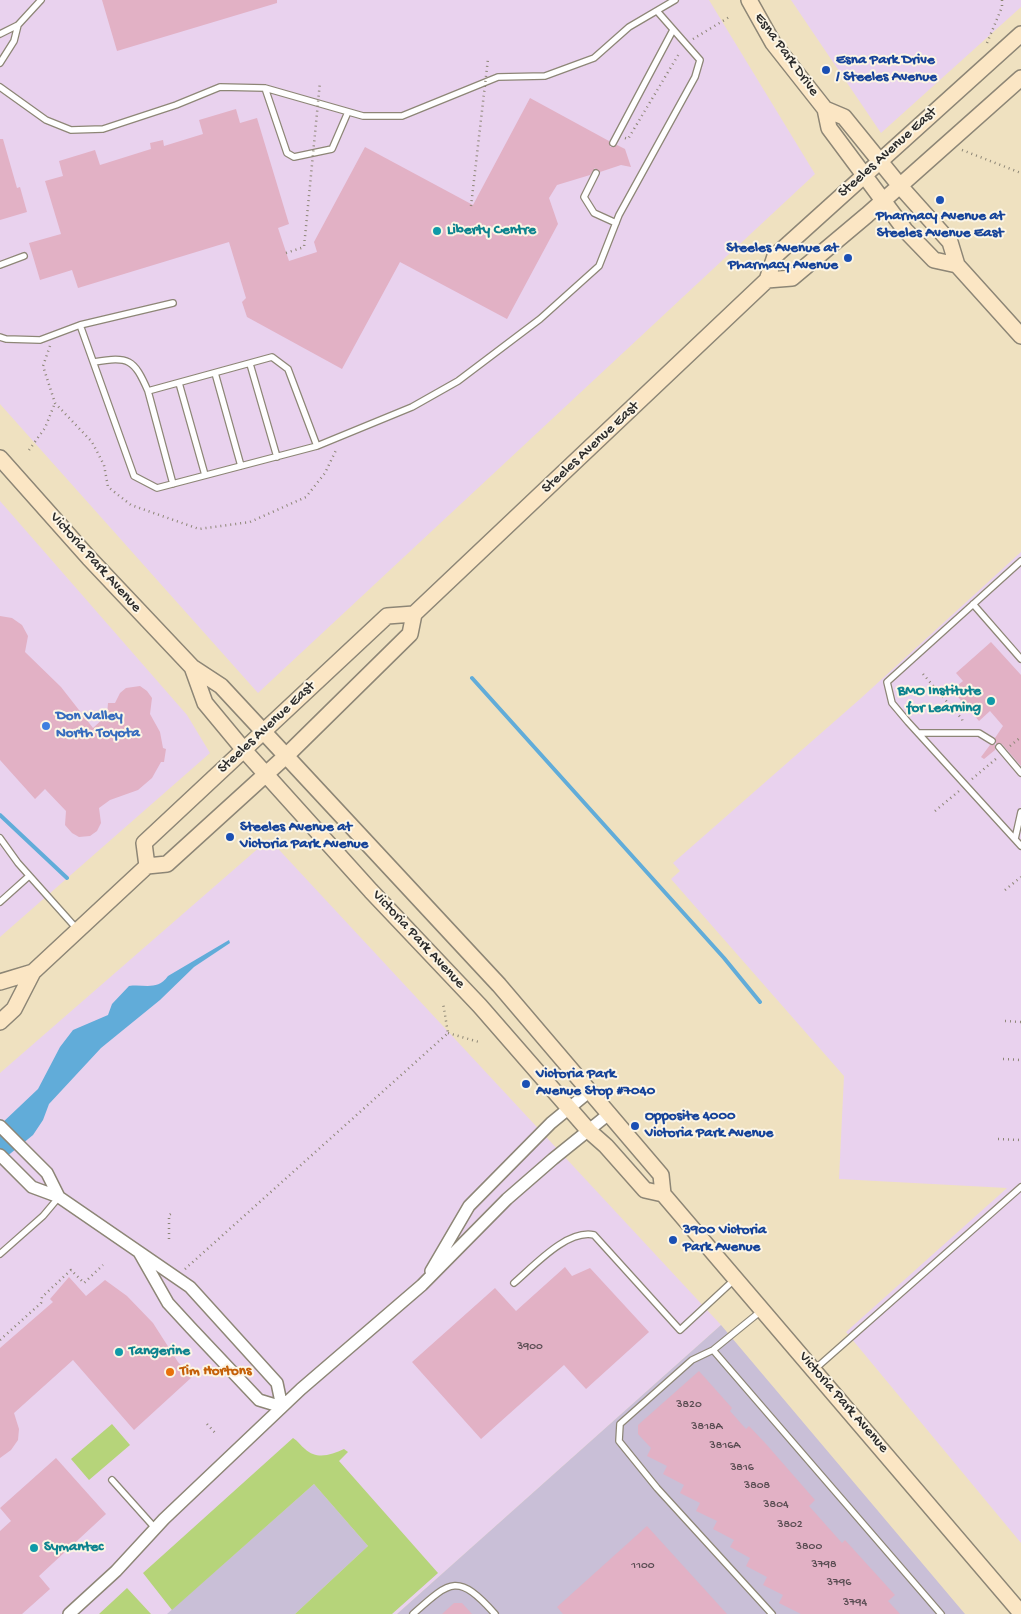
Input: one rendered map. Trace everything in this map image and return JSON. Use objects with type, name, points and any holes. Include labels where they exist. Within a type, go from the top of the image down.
[{"type":"main road","name":"Esna Park Drive","points":[[749,0],[774,43],[826,110],[844,118],[900,186],[950,242],[956,265],[934,260],[905,230],[829,128],[826,110]]},
{"type":"main road","name":"Steeles Avenue East","points":[[414,614],[387,616],[263,730],[144,843],[147,866],[167,864],[287,755],[410,634],[414,614],[767,280],[775,256],[1021,34]]},
{"type":"main road","points":[[767,280],[792,278],[900,186],[1021,78]]},
{"type":"main road","points":[[956,265],[1021,336]]},
{"type":"main road","name":"Victoria Park Avenue","points":[[0,458],[89,558],[192,668],[221,686],[499,985],[661,1175],[664,1194],[1021,1613]]},
{"type":"main road","name":"Victoria Park Avenue","points":[[192,668],[205,703],[265,775],[480,1006],[589,1131],[606,1146],[645,1190],[664,1194]]},
{"type":"main road","points":[[0,1022],[14,1009],[32,972],[147,866]]},
{"type":"main road","points":[[0,982],[32,972]]},
{"type":"street","points":[[422,1286],[469,1206],[551,1123],[590,1092]]},
{"type":"street","points":[[68,1614],[116,1571],[155,1528],[282,1407],[422,1286],[507,1199],[610,1113]]},
{"type":"street","points":[[0,1126],[47,1173],[59,1197]]},
{"type":"street","points":[[0,1155],[32,1188],[59,1197],[190,1287],[277,1384],[282,1407]]},
{"type":"street","points":[[139,1252],[168,1303],[185,1322],[259,1400],[282,1407]]},
{"type":"lane","points":[[0,34],[18,25],[41,0]]},
{"type":"lane","points":[[0,87],[46,120],[71,130],[103,128],[176,105],[220,87],[265,88],[363,116],[402,116],[498,77],[544,76],[594,58],[629,27],[675,0]]},
{"type":"lane","points":[[80,325],[134,476],[157,488],[318,446],[412,407],[458,381],[540,320],[599,266],[616,223],[695,77],[700,60],[656,11]]},
{"type":"lane","points":[[0,63],[14,41],[18,25]]},
{"type":"lane","points":[[613,143],[672,30]]},
{"type":"lane","points":[[265,88],[287,153],[294,157],[332,149],[348,112]]},
{"type":"lane","points":[[596,173],[584,197],[594,213],[616,223]]},
{"type":"lane","points":[[0,264],[24,256]]},
{"type":"lane","points":[[0,337],[6,339],[40,340],[80,325],[173,303]]},
{"type":"lane","points":[[148,391],[272,357],[288,369],[318,446]]},
{"type":"lane","points":[[94,362],[118,358],[137,368],[148,391],[173,484]]},
{"type":"lane","points":[[250,364],[277,457]]},
{"type":"lane","points":[[215,373],[241,466]]},
{"type":"lane","points":[[179,383],[206,475]]},
{"type":"lane","points":[[1021,561],[886,682],[892,703],[1021,846]]},
{"type":"lane","points":[[973,604],[1021,659]]},
{"type":"lane","points":[[919,733],[979,733],[992,741]]},
{"type":"lane","points":[[999,747],[1021,773]]},
{"type":"lane","points":[[1015,839],[1021,812]]},
{"type":"lane","points":[[0,838],[29,876],[78,931]]},
{"type":"lane","points":[[0,902],[29,876]]},
{"type":"lane","points":[[814,1370],[1021,1187]]},
{"type":"lane","points":[[0,1254],[43,1216],[59,1197]]},
{"type":"lane","points":[[514,1283],[568,1239],[585,1233],[594,1235],[680,1330],[735,1279]]},
{"type":"lane","points":[[762,1310],[713,1350],[692,1360],[620,1424],[619,1441],[657,1488],[772,1614]]},
{"type":"lane","points":[[713,1350],[941,1614]]},
{"type":"lane","points":[[112,1480],[155,1528]]},
{"type":"lane","points":[[413,1614],[437,1594],[455,1585],[465,1586],[478,1596],[495,1614]]},
{"type":"path","points":[[988,43],[1002,7],[1002,0]]},
{"type":"path","points":[[617,135],[628,139],[685,45],[704,31],[731,16]]},
{"type":"path","points":[[471,206],[488,59]]},
{"type":"path","points":[[286,253],[304,248],[320,82]]},
{"type":"path","points":[[962,150],[1021,173]]},
{"type":"path","points":[[29,450],[45,428],[55,403]]},
{"type":"path","points":[[923,674],[962,719],[963,723]]},
{"type":"path","points":[[1004,752],[1021,737]]},
{"type":"path","points":[[1005,890],[1021,877]]},
{"type":"path","points":[[443,1002],[448,1033]]},
{"type":"path","points":[[1005,1021],[1021,1022]]},
{"type":"path","points":[[448,1033],[479,1042]]},
{"type":"path","points":[[185,1269],[448,1033]]},
{"type":"path","points":[[1003,1059],[1021,1060]]},
{"type":"path","points":[[998,1139],[1021,1140]]},
{"type":"path","points":[[169,1239],[169,1215],[174,1212]]},
{"type":"path","points":[[0,1340],[41,1303],[42,1296],[71,1270],[84,1283],[103,1264]]},
{"type":"path","points":[[207,1424],[217,1435]]},
{"type":"shaded area","name":"Liberty Centre","points":[[0,0],[709,0],[815,174],[258,693],[0,404]]},
{"type":"shaded area","points":[[791,0],[1021,0],[1021,7],[881,133]]},
{"type":"shaded area","points":[[0,501],[187,715],[210,753],[0,937]]},
{"type":"shaded area","points":[[1021,552],[1021,1543],[846,1332],[1007,1188],[839,1179],[844,1076],[671,879],[680,871],[673,863],[860,699]]},
{"type":"shaded area","points":[[269,839],[721,1325],[397,1614],[0,1614],[0,1073]]},
{"type":"shaded area","points":[[721,1325],[965,1614],[397,1614]]},
{"type":"shaded area","points":[[314,1484],[368,1546],[295,1614],[167,1614]]},
{"type":"green space","points":[[112,1424],[130,1445],[89,1480],[71,1459]]},
{"type":"green space","points":[[293,1438],[314,1454],[329,1455],[344,1449],[348,1452],[339,1461],[438,1573],[392,1614],[295,1614],[368,1546],[314,1484],[172,1610],[143,1573]]},
{"type":"green space","points":[[127,1588],[151,1614],[99,1614]]},
{"type":"water","points":[[229,940],[230,943],[194,967],[160,1000],[101,1048],[49,1104],[43,1120],[33,1135],[0,1162],[0,1125],[38,1089],[60,1047],[73,1030],[108,1015],[112,1004],[129,986],[160,984],[168,976]]},
{"type":"building","points":[[102,0],[277,0],[277,3],[117,51]]},
{"type":"building","name":"Liberty Centre","points":[[530,98],[609,141],[610,147],[617,145],[625,149],[631,167],[621,165],[600,172],[595,168],[590,175],[557,185],[549,198],[558,224],[507,319],[400,262],[342,369],[247,317],[242,302],[246,298],[229,242],[78,288],[72,270],[40,280],[29,243],[61,234],[45,181],[63,176],[59,161],[95,150],[100,165],[151,149],[150,143],[163,140],[164,146],[203,134],[199,120],[236,109],[240,123],[257,118],[289,224],[278,228],[289,261],[317,252],[314,242],[365,147],[473,205]]},
{"type":"building","points":[[0,139],[3,139],[17,188],[20,187],[27,212],[0,220]]},
{"type":"building","name":"Don Valley North Toyota","points":[[0,616],[12,618],[22,625],[28,636],[25,652],[61,687],[93,728],[107,715],[108,703],[115,703],[120,693],[126,688],[140,686],[152,698],[150,714],[160,732],[163,748],[166,749],[164,762],[161,762],[152,778],[138,790],[110,800],[99,808],[101,823],[97,831],[90,836],[79,837],[72,833],[65,825],[66,811],[45,789],[35,799],[0,760]]},
{"type":"building","name":"BMO Institute for Learning","points":[[991,642],[1021,675],[1021,766],[1002,744],[996,744],[995,738],[1003,726],[990,711],[979,721],[952,690],[963,681],[956,673]]},
{"type":"building","points":[[995,744],[995,750],[984,759],[981,757],[990,745]]},
{"type":"building","points":[[565,1267],[572,1276],[590,1268],[649,1332],[586,1389],[564,1365],[481,1439],[412,1362],[495,1288],[516,1311]]},
{"type":"building","name":"Tangerine","points":[[69,1277],[86,1296],[105,1280],[127,1296],[153,1323],[178,1362],[192,1377],[134,1430],[73,1360],[14,1413],[19,1429],[18,1440],[11,1450],[0,1458],[0,1348],[53,1302],[50,1299]]},
{"type":"building","points":[[699,1371],[732,1408],[730,1411],[746,1429],[749,1426],[815,1500],[809,1506],[842,1543],[845,1540],[895,1595],[888,1601],[900,1614],[801,1614],[779,1603],[783,1595],[763,1585],[767,1577],[746,1566],[750,1558],[730,1547],[734,1540],[713,1529],[717,1521],[696,1511],[700,1503],[680,1493],[684,1485],[663,1474],[667,1466],[647,1456],[651,1448],[638,1434],[638,1425]]},
{"type":"building","name":"Symantec","points":[[56,1458],[106,1514],[39,1576],[50,1589],[22,1614],[0,1614],[0,1531],[11,1521],[0,1508]]},
{"type":"building","points":[[647,1526],[727,1614],[563,1614],[557,1607]]},
{"type":"building","points":[[454,1603],[462,1603],[472,1614],[442,1614]]},
{"type":"waterway","points":[[472,678],[724,958],[760,1002]]},
{"type":"waterway","points":[[0,815],[67,878]]},
{"type":"place","name":"Esna Park Drive / Steeles Avenue","points":[[826,70]]},
{"type":"place","name":"Pharmacy Avenue at Steeles Avenue East","points":[[940,200]]},
{"type":"place","name":"Liberty Centre","points":[[437,231]]},
{"type":"place","name":"Steeles Avenue at Pharmacy Avenue","points":[[848,258]]},
{"type":"place","name":"BMO Institute for Learning","points":[[991,701]]},
{"type":"place","name":"Don Valley North Toyota","points":[[46,726]]},
{"type":"place","name":"Steeles Avenue at Victoria Park Avenue","points":[[230,837]]},
{"type":"place","name":"Victoria Park Avenue Stop #7040","points":[[526,1084]]},
{"type":"place","name":"Opposite 4000 Victoria Park Avenue","points":[[635,1126]]},
{"type":"place","name":"3900 Victoria Park Avenue","points":[[673,1240]]},
{"type":"place","name":"Tangerine","points":[[119,1352]]},
{"type":"place","name":"Tim Hortons","points":[[170,1372]]},
{"type":"place","name":"Symantec","points":[[34,1548]]}]
